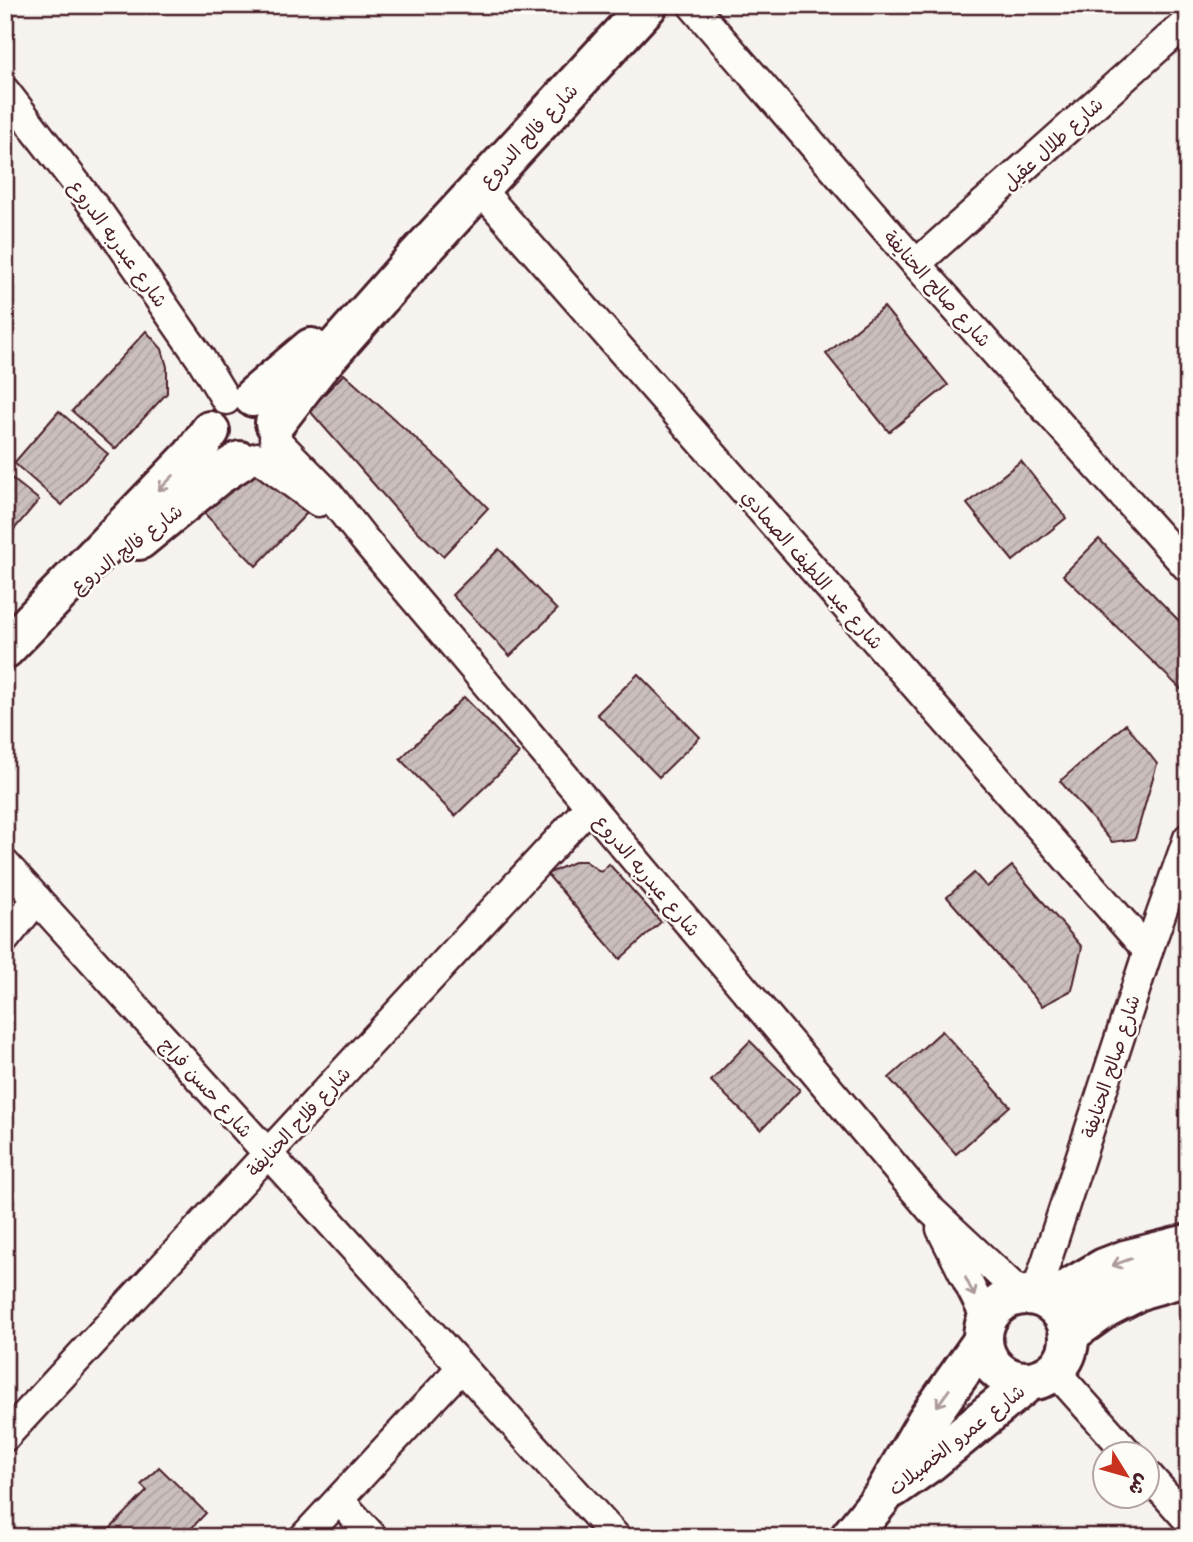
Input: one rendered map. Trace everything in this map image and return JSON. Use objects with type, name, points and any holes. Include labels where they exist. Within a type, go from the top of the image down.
[{"type":"street","name":"شارع فالح الدروع","points":[[5,649],[44,609],[130,547],[217,476],[248,430],[316,370],[648,5]]},
{"type":"street","name":"شارع صالح الحنايفة","points":[[692,5],[916,264],[1188,568]]},
{"type":"street","name":"شارع طلال عقيل","points":[[916,264],[1188,21]]},
{"type":"street","name":"شارع عبدربه الدروع","points":[[5,91],[100,214],[248,430],[318,502],[364,539],[932,1211],[1035,1297]]},
{"type":"street","name":"شارع عبد اللطيف الصمادي","points":[[479,188],[1147,951]]},
{"type":"street","name":"شارع فلاح الحنايفة","points":[[5,1437],[590,806]]},
{"type":"street","name":"شارع صالح الحنايفة","points":[[1035,1297],[1147,951],[1188,838]]},
{"type":"street","name":"شارع حسن فراج","points":[[5,864],[616,1537]]},
{"type":"street","points":[[5,939],[37,899]]},
{"type":"street","name":"شارع عبدربه الدروع","points":[[932,1211],[985,1331]]},
{"type":"street","points":[[1035,1297],[1058,1309],[1066,1321],[1068,1348],[1062,1360],[1042,1376],[1016,1380],[993,1367],[986,1355],[985,1331],[997,1306],[1009,1298],[1035,1297],[1115,1264],[1188,1244]]},
{"type":"street","points":[[1069,1334],[1107,1307],[1142,1289],[1188,1276]]},
{"type":"street","name":"شارع عمرو الخصيلات","points":[[850,1537],[883,1496],[927,1420],[985,1331]]},
{"type":"street","points":[[304,1537],[461,1368]]},
{"type":"street","points":[[1042,1376],[1113,1440]]},
{"type":"street","name":"شارع عمرو الخصيلات","points":[[883,1496],[1042,1376]]},
{"type":"street","points":[[1162,1491],[1188,1520]]},
{"type":"street","points":[[339,1500],[373,1537]]},
{"type":"building","points":[[884,307],[948,385],[889,432],[826,354]]},
{"type":"building","points":[[146,331],[162,349],[167,367],[167,393],[115,449],[72,411]]},
{"type":"building","points":[[344,374],[445,465],[488,508],[443,556],[399,513],[309,410]]},
{"type":"building","points":[[59,411],[108,454],[62,505],[14,463]]},
{"type":"building","points":[[1021,461],[1066,518],[1013,561],[967,504]]},
{"type":"building","points":[[249,471],[262,473],[309,511],[256,566],[197,506]]},
{"type":"building","points":[[5,473],[39,500],[5,540]]},
{"type":"building","points":[[1099,539],[1188,630],[1188,696],[1063,575]]},
{"type":"building","points":[[499,549],[557,610],[510,656],[452,595]]},
{"type":"building","points":[[638,674],[700,737],[659,777],[597,714]]},
{"type":"building","points":[[464,697],[519,754],[455,816],[400,759]]},
{"type":"building","points":[[1126,724],[1157,764],[1135,839],[1112,842],[1060,781]]},
{"type":"building","points":[[576,861],[585,861],[601,872],[609,864],[661,922],[620,959],[547,874]]},
{"type":"building","points":[[1012,866],[1082,947],[1072,990],[1042,1006],[947,897],[974,873],[987,887]]},
{"type":"building","points":[[942,1031],[1010,1106],[956,1154],[889,1078]]},
{"type":"building","points":[[750,1041],[800,1090],[761,1130],[711,1081]]},
{"type":"building","points":[[159,1467],[206,1513],[183,1537],[102,1537],[147,1491],[141,1485]]}]
